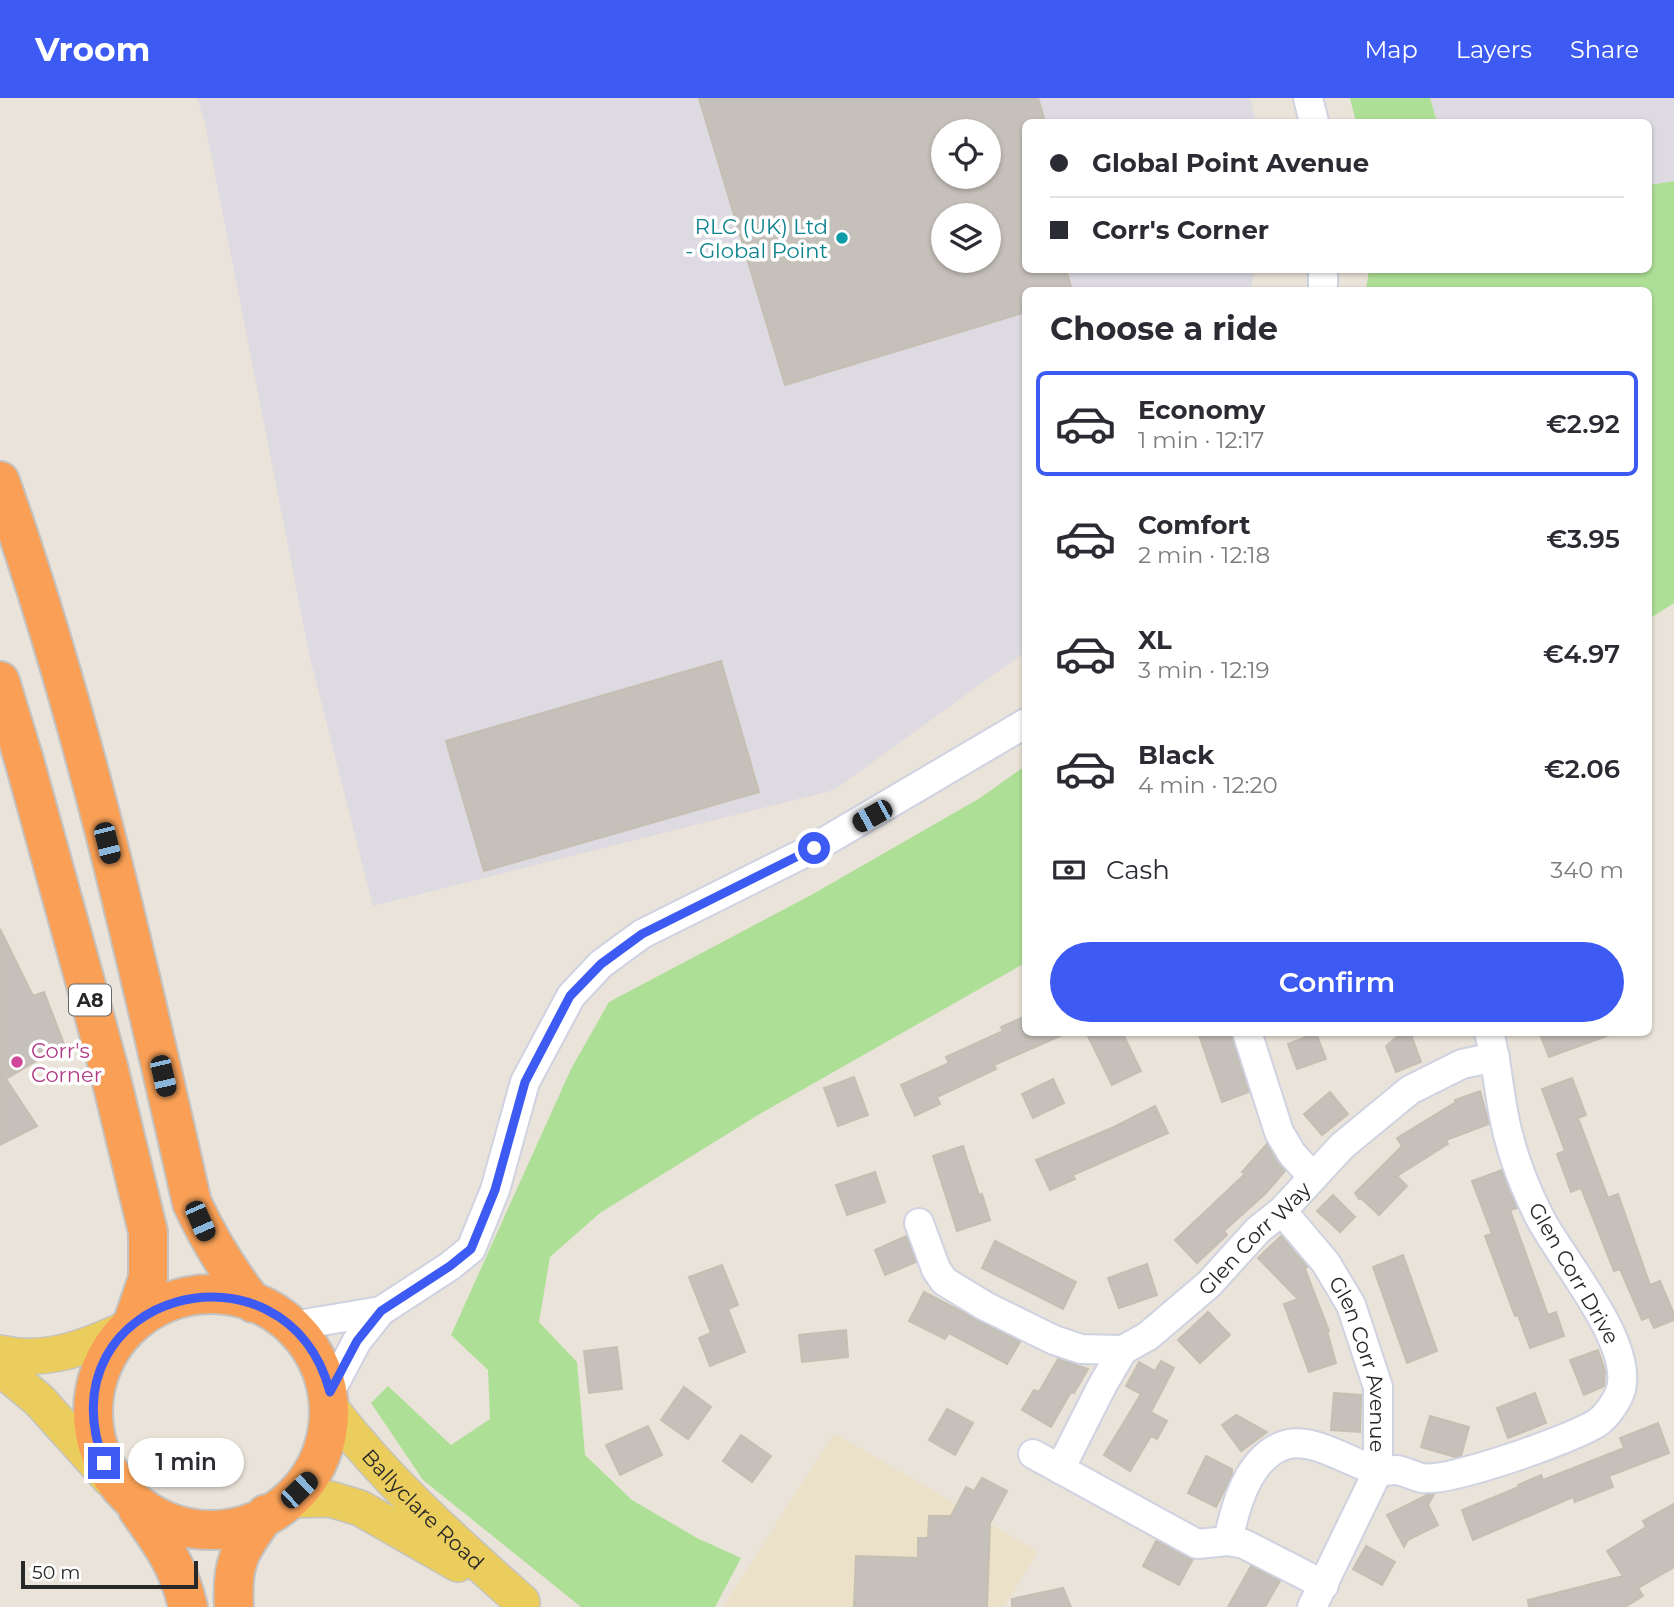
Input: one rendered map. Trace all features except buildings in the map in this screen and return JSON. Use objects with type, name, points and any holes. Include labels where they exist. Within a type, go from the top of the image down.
[{"type":"highway","name":"A8","points":[[0,481],[34,577],[80,737],[135,949],[192,1203],[208,1239],[253,1303]]},
{"type":"highway","name":"A8","points":[[0,681],[103,1046],[148,1232],[148,1278],[130,1325],[104,1361],[93,1392],[92,1416],[97,1446],[110,1479],[122,1495],[138,1510],[167,1522],[194,1526],[243,1522],[277,1507],[309,1480],[324,1456],[330,1434],[331,1401],[326,1375],[313,1350],[292,1326],[272,1311],[253,1303],[227,1299],[199,1299],[167,1304],[130,1325]]},
{"type":"highway","points":[[234,1607],[235,1566],[244,1544],[277,1507]]},
{"type":"highway","points":[[138,1510],[173,1560],[188,1607]]},
{"type":"main road","points":[[0,1353],[11,1356],[44,1356],[85,1348],[130,1325]]},
{"type":"main road","points":[[0,1368],[39,1399],[110,1479]]},
{"type":"main road","name":"Ballyclare Road","points":[[331,1401],[384,1473],[437,1527],[526,1604]]},
{"type":"main road","name":"Ballyclare Road","points":[[277,1507],[330,1499],[360,1508],[526,1604]]},
{"type":"street","points":[[1308,98],[1313,119]]},
{"type":"street","points":[[331,1401],[357,1341],[381,1311],[471,1249],[495,1190],[525,1082],[570,996],[601,964],[642,934],[814,848],[1022,725]]},
{"type":"street","points":[[1248,1036],[1279,1132],[1292,1154],[1313,1177]]},
{"type":"street","name":"Glen Corr Way","points":[[1060,1469],[1123,1350],[1148,1336],[1209,1284],[1258,1230],[1282,1211],[1342,1146],[1410,1090],[1462,1065],[1492,1045]]},
{"type":"street","name":"Glen Corr Drive","points":[[1228,1541],[1235,1508],[1255,1469],[1284,1445],[1297,1443],[1316,1446],[1378,1471],[1398,1470],[1423,1478],[1446,1478],[1549,1444],[1597,1423],[1611,1408],[1621,1390],[1620,1355],[1581,1282],[1538,1215],[1521,1174],[1503,1113],[1492,1045]]},
{"type":"street","name":"Glen Corr Avenue","points":[[1282,1211],[1326,1263],[1351,1306],[1378,1387],[1378,1471],[1318,1596]]},
{"type":"street","points":[[919,1223],[936,1269],[944,1282],[985,1306],[1054,1340],[1081,1349],[1123,1350]]},
{"type":"street","points":[[292,1326],[381,1311]]},
{"type":"street","points":[[1033,1454],[1196,1544],[1228,1541],[1244,1544],[1318,1596]]},
{"type":"shaded area","points":[[197,98],[1250,98],[1255,119],[1022,119],[1022,273],[1254,273],[1251,287],[1022,287],[1022,654],[834,790],[373,906],[310,658],[205,123]]},
{"type":"shaded area","points":[[1430,98],[1674,98],[1674,181],[1652,185],[1652,119],[1436,119]]},
{"type":"shaded area","points":[[834,1433],[1038,1552],[1004,1607],[723,1607]]},
{"type":"green space","points":[[1350,98],[1430,98],[1436,119],[1355,119]]},
{"type":"green space","points":[[1674,181],[1674,603],[1652,617],[1652,287],[1366,287],[1369,273],[1652,273],[1652,185]]},
{"type":"green space","points":[[1022,768],[1022,965],[758,1115],[600,1213],[550,1257],[539,1322],[577,1362],[585,1455],[632,1500],[697,1538],[741,1558],[715,1607],[581,1607],[423,1480],[371,1403],[388,1386],[451,1445],[490,1419],[488,1370],[451,1335],[571,1069],[609,1002],[813,894],[980,798]]},
{"type":"place","name":"RLC (UK) Ltd - Global Point","points":[[842,238]]},
{"type":"place","name":"Corr's Corner","points":[[17,1062]]},
{"type":"route","points":[[104,1463],[97,1446],[92,1416],[93,1392],[98,1373],[110,1350],[126,1329],[151,1311],[167,1304],[199,1299],[227,1299],[253,1303],[272,1311],[292,1326],[313,1350],[326,1375],[330,1392],[357,1341],[381,1311],[471,1249],[495,1190],[525,1082],[570,996],[601,964],[642,934],[814,848]]}]
